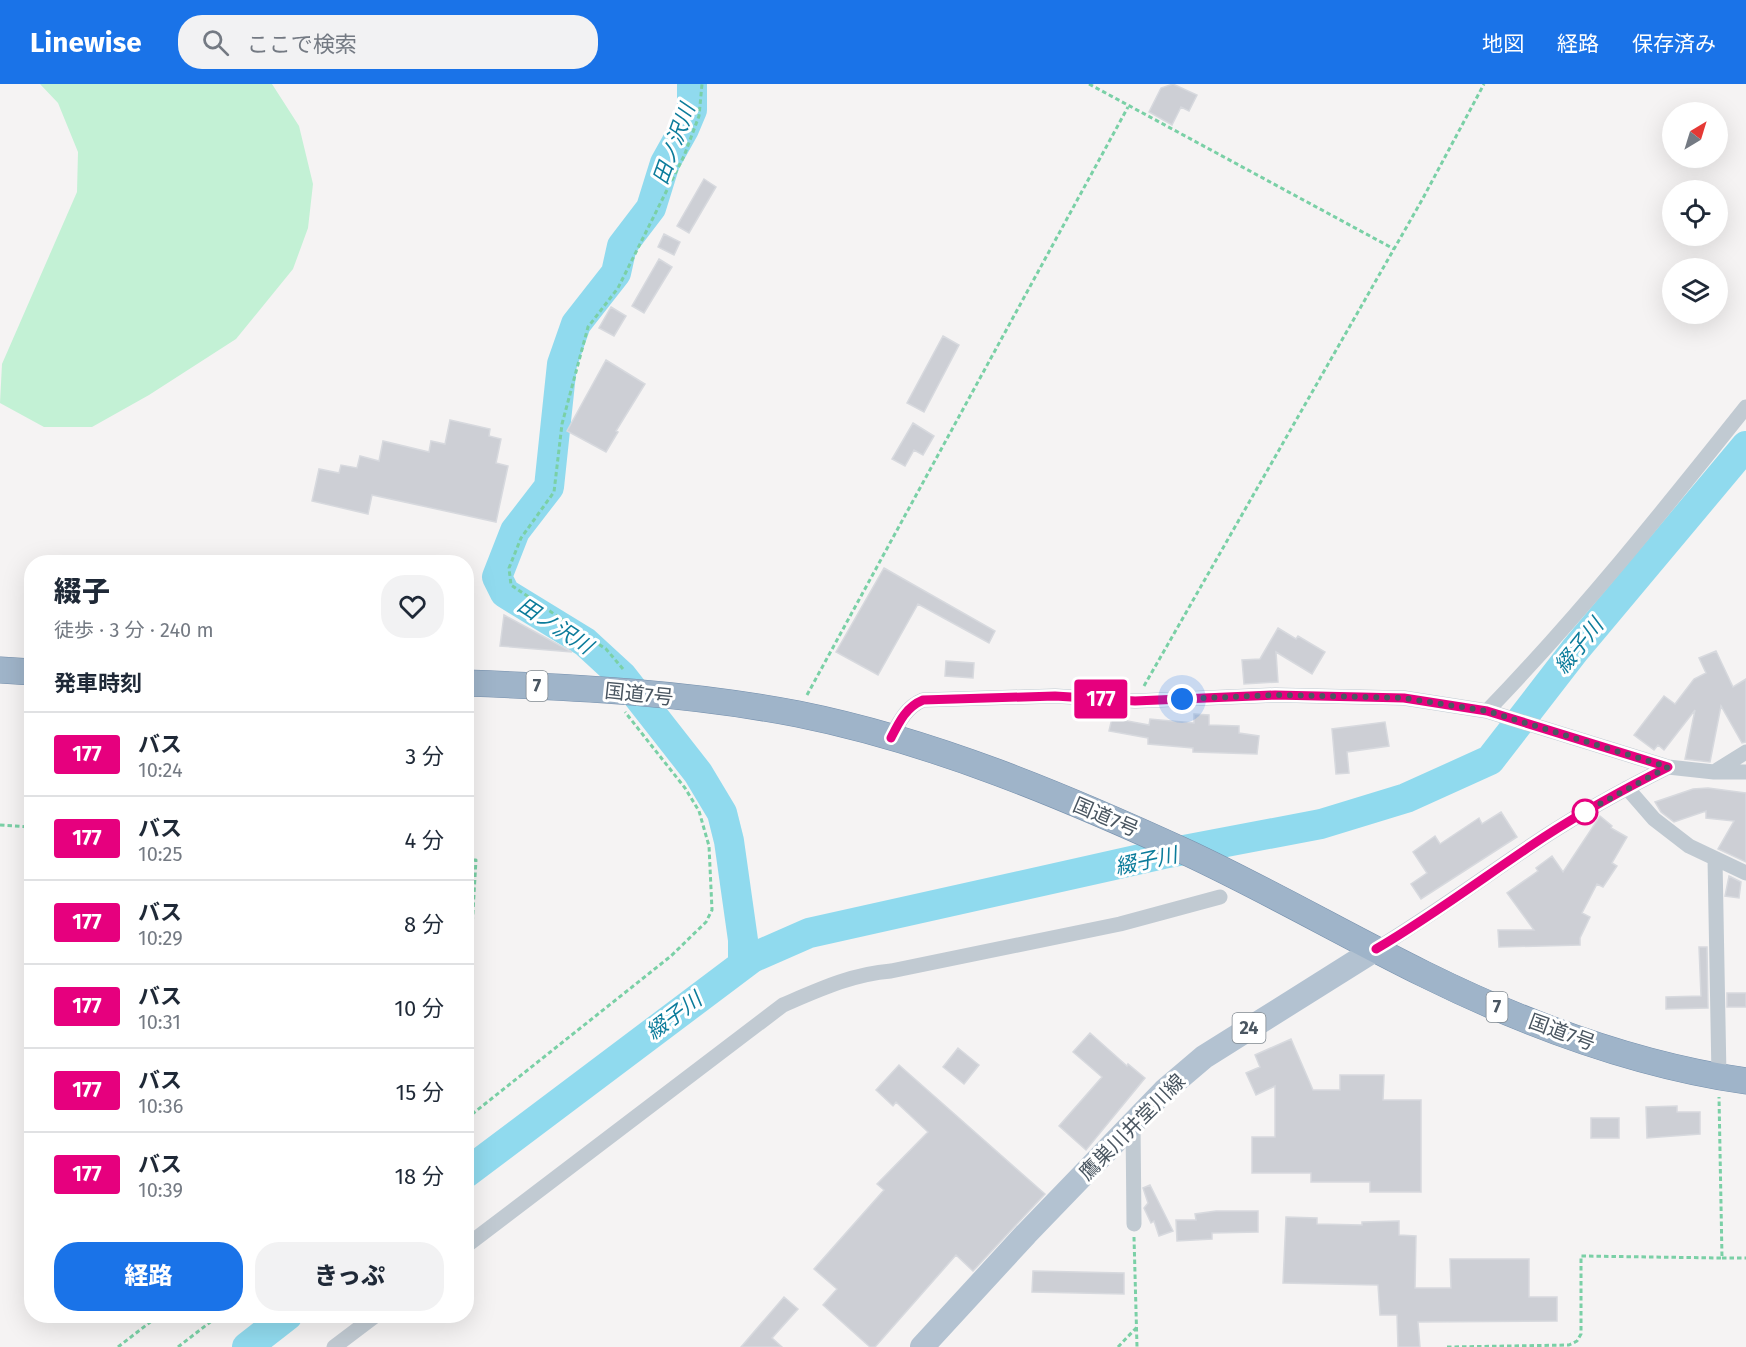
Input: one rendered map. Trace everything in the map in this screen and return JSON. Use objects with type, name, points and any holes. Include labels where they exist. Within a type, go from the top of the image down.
[{"type":"highway","points":[[0,670],[24,672]]},
{"type":"highway","name":"国道7号","points":[[474,682],[607,690],[797,714],[891,738],[1033,786],[1106,816],[1264,890],[1488,1004],[1561,1033],[1665,1064],[1746,1081]]},
{"type":"main road","name":"鷹巣川井堂川線","points":[[922,1347],[1026,1234],[1164,1091],[1204,1057],[1376,949]]},
{"type":"street","points":[[1487,711],[1524,673],[1635,547],[1746,407]]},
{"type":"street","points":[[891,738],[907,711],[914,703],[923,700],[1055,696],[1135,701],[1275,695],[1394,698],[1487,711],[1574,736],[1668,767],[1714,772],[1746,772]]},
{"type":"street","points":[[1714,772],[1746,752]]},
{"type":"street","points":[[1376,949],[1545,836],[1668,767]]},
{"type":"street","points":[[1627,788],[1654,819],[1689,846],[1746,873]]},
{"type":"street","points":[[1716,859],[1719,1076]]},
{"type":"street","points":[[474,1240],[783,1005],[832,984],[868,973],[891,971],[1120,924],[1220,897]]},
{"type":"street","points":[[1133,1123],[1134,1224]]},
{"type":"street","points":[[334,1347],[366,1323]]},
{"type":"path","points":[[644,694],[606,649],[511,585],[509,568],[521,538],[554,492],[562,424],[588,327],[618,288],[684,156],[699,116],[702,84]]},
{"type":"path","points":[[1089,84],[1394,249]]},
{"type":"path","points":[[1135,701],[1394,249],[1484,84]]},
{"type":"path","points":[[797,714],[1128,107]]},
{"type":"path","points":[[474,1113],[671,956],[706,922],[712,910],[709,846],[699,812],[679,780],[607,690]]},
{"type":"path","points":[[0,825],[24,826]]},
{"type":"path","points":[[474,860],[476,860],[474,894]]},
{"type":"path","points":[[1719,1076],[1722,1258]]},
{"type":"path","points":[[1134,1224],[1137,1347]]},
{"type":"path","points":[[1447,1347],[1569,1345],[1577,1341],[1581,1334],[1581,1257],[1746,1258]]},
{"type":"path","points":[[118,1347],[149,1323]]},
{"type":"path","points":[[178,1347],[209,1323]]},
{"type":"path","points":[[1118,1347],[1137,1327]]},
{"type":"green space","points":[[40,84],[272,84],[299,126],[313,184],[308,228],[293,269],[236,339],[149,395],[92,427],[44,427],[0,403],[2,364],[77,192],[78,152],[58,103]]},
{"type":"building","points":[[1173,84],[1197,95],[1189,111],[1181,107],[1172,125],[1149,112],[1161,88]]},
{"type":"building","points":[[704,179],[716,187],[689,233],[677,226]]},
{"type":"building","points":[[664,234],[680,242],[674,255],[658,247]]},
{"type":"building","points":[[659,259],[672,267],[644,313],[632,306]]},
{"type":"building","points":[[611,307],[626,316],[614,336],[599,328]]},
{"type":"building","points":[[943,336],[959,345],[924,412],[907,403]]},
{"type":"building","points":[[606,360],[645,384],[606,452],[567,431]]},
{"type":"building","points":[[450,420],[490,429],[489,436],[501,439],[496,463],[508,466],[496,522],[372,495],[368,514],[312,501],[319,469],[339,473],[341,465],[357,468],[360,456],[379,461],[383,441],[429,452],[431,441],[445,444]]},
{"type":"building","points":[[913,423],[934,436],[923,455],[914,450],[905,466],[892,459]]},
{"type":"building","points":[[884,568],[995,631],[989,643],[918,604],[878,675],[836,652]]},
{"type":"building","points":[[504,615],[572,652],[500,646]]},
{"type":"building","points":[[1278,628],[1296,639],[1298,636],[1325,652],[1312,674],[1276,652],[1278,682],[1244,684],[1242,660],[1260,659]]},
{"type":"building","points":[[1716,651],[1733,687],[1746,679],[1746,742],[1742,743],[1721,706],[1710,762],[1685,759],[1695,710],[1664,750],[1658,745],[1654,750],[1634,735],[1664,696],[1675,704],[1694,679],[1706,673],[1699,658]]},
{"type":"building","points":[[946,661],[974,663],[973,678],[945,676]]},
{"type":"building","points":[[1194,714],[1209,715],[1209,725],[1239,726],[1239,733],[1259,736],[1257,754],[1193,752],[1193,748],[1148,744],[1148,738],[1109,731],[1112,718],[1149,725],[1150,719],[1194,723]]},
{"type":"building","points":[[1385,722],[1389,746],[1347,752],[1349,773],[1336,774],[1332,729]]},
{"type":"building","points":[[1708,788],[1746,793],[1746,862],[1718,849],[1734,821],[1706,818],[1706,811],[1674,822],[1661,812],[1655,802],[1693,789]]},
{"type":"building","points":[[1501,812],[1517,837],[1421,899],[1411,884],[1427,873],[1413,852],[1435,836],[1440,844],[1479,818],[1482,824]]},
{"type":"building","points":[[1600,816],[1612,826],[1611,828],[1627,837],[1612,863],[1617,866],[1603,887],[1597,884],[1582,913],[1590,917],[1580,938],[1580,945],[1499,947],[1498,930],[1534,930],[1507,893],[1538,871],[1536,868],[1552,856],[1563,872]]},
{"type":"building","points":[[1729,876],[1741,882],[1739,898],[1725,896]]},
{"type":"building","points":[[1699,947],[1707,947],[1708,1008],[1666,1009],[1666,997],[1701,996]]},
{"type":"building","points":[[1727,993],[1746,993],[1746,1007],[1727,1007]]},
{"type":"building","points":[[1090,1033],[1127,1066],[1128,1064],[1145,1078],[1086,1150],[1059,1126],[1102,1077],[1073,1052]]},
{"type":"building","points":[[1291,1039],[1313,1090],[1340,1090],[1340,1075],[1384,1075],[1383,1100],[1421,1100],[1421,1192],[1370,1192],[1370,1182],[1311,1182],[1311,1173],[1252,1173],[1252,1137],[1275,1137],[1275,1086],[1256,1095],[1246,1073],[1260,1067],[1255,1055]]},
{"type":"building","points":[[958,1048],[979,1065],[964,1084],[943,1067]]},
{"type":"building","points":[[899,1065],[1045,1194],[973,1271],[956,1255],[875,1347],[870,1347],[823,1305],[837,1289],[814,1269],[884,1190],[877,1184],[928,1132],[896,1102],[893,1106],[876,1090]]},
{"type":"building","points":[[1677,1106],[1677,1112],[1700,1112],[1700,1134],[1647,1138],[1646,1107]]},
{"type":"building","points":[[1591,1118],[1619,1118],[1619,1138],[1591,1138]]},
{"type":"building","points":[[1150,1185],[1173,1231],[1159,1236],[1154,1221],[1151,1223],[1144,1208],[1148,1203],[1143,1188]]},
{"type":"building","points":[[1216,1211],[1258,1211],[1258,1232],[1212,1233],[1212,1239],[1177,1241],[1176,1220],[1196,1220],[1195,1214]]},
{"type":"building","points":[[1286,1217],[1317,1218],[1317,1224],[1362,1225],[1362,1222],[1399,1221],[1399,1235],[1416,1236],[1415,1288],[1451,1288],[1450,1259],[1529,1259],[1529,1297],[1557,1297],[1557,1321],[1418,1322],[1420,1347],[1398,1347],[1397,1315],[1380,1315],[1378,1285],[1283,1283]]},
{"type":"building","points":[[1033,1271],[1124,1273],[1124,1294],[1032,1292]]},
{"type":"building","points":[[784,1297],[798,1309],[772,1338],[782,1347],[741,1347]]},
{"type":"waterway","name":"田ノ沢川","points":[[692,84],[692,110],[665,163],[651,208],[622,246],[616,273],[576,324],[562,364],[549,487],[515,531],[497,577],[505,593],[585,642],[622,676],[698,773],[722,813],[729,841],[743,940],[743,964]]},
{"type":"waterway","name":"綴子川","points":[[474,1167],[752,958],[809,933],[1163,854],[1321,824],[1406,798],[1490,760],[1575,650],[1746,446]]},
{"type":"waterway","name":"綴子川","points":[[247,1347],[278,1323]]},
{"type":"bus line","name":"177","points":[[891,738],[907,711],[914,703],[923,700],[1055,696],[1135,701],[1275,695],[1404,698],[1487,711],[1574,736],[1668,767],[1545,836],[1376,949]]},
{"type":"route","points":[[1182,699],[1275,695],[1404,698],[1487,711],[1574,736],[1668,767],[1585,812]]}]
